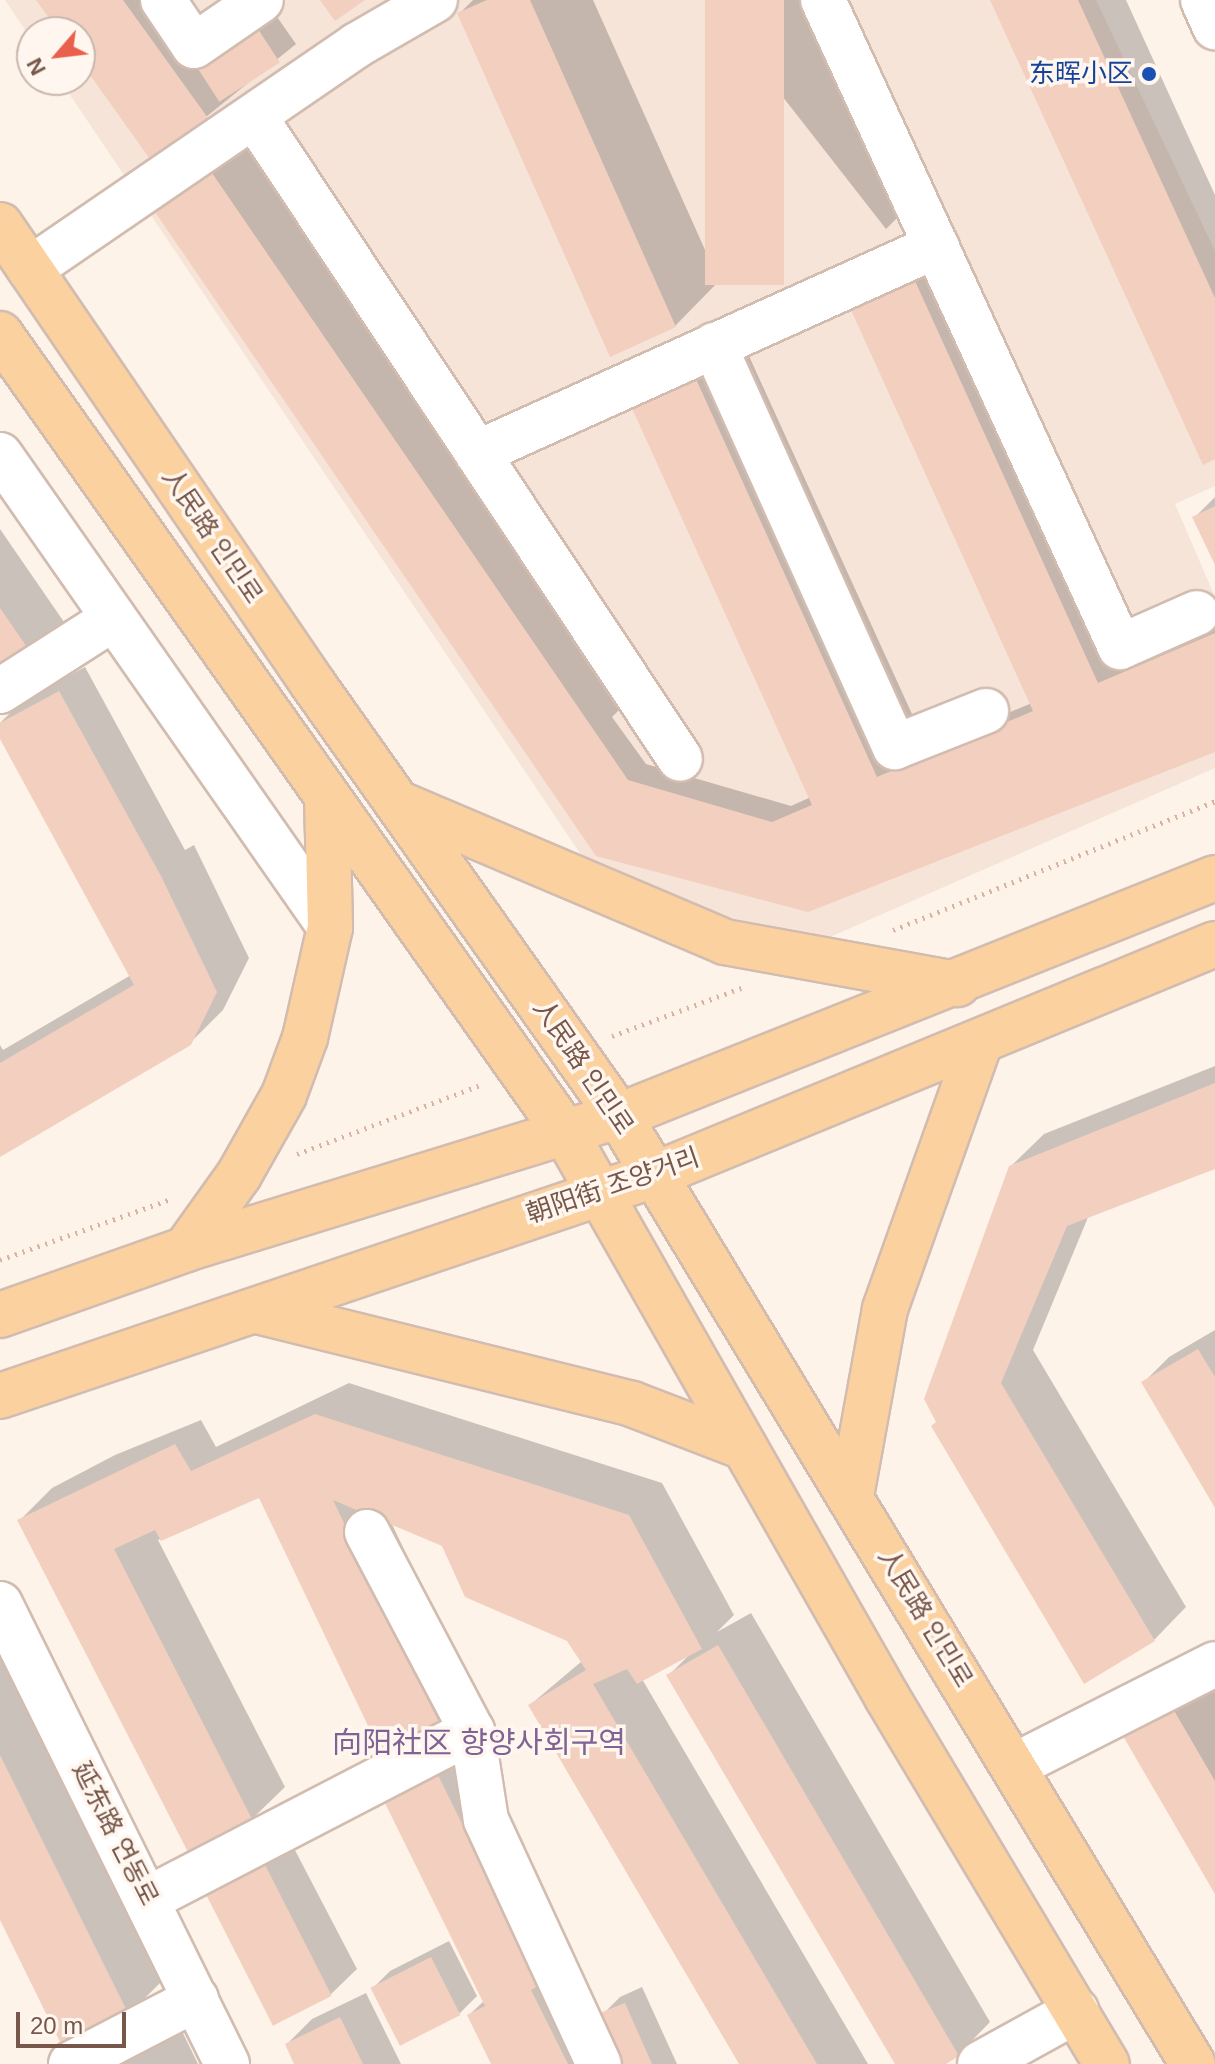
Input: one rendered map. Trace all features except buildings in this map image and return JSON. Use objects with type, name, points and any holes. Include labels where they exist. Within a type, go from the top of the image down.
[{"type":"main road","name":"人民路 인민로","points":[[0,225],[619,1116],[1193,2064]]},
{"type":"main road","name":"人民路 인민로","points":[[0,334],[565,1132],[744,1447],[1107,2064]]},
{"type":"main road","points":[[186,1249],[239,1175],[284,1095],[305,1038],[330,927],[327,798]]},
{"type":"main road","points":[[400,804],[725,942],[957,984]]},
{"type":"main road","points":[[0,1315],[186,1249],[619,1116],[957,984],[1215,878]]},
{"type":"main road","name":"朝阳街 조양거리","points":[[0,1396],[654,1175],[1215,944]]},
{"type":"main road","points":[[851,1496],[885,1309],[980,1042]]},
{"type":"main road","points":[[257,1311],[632,1404],[744,1447]]},
{"type":"street","points":[[163,0],[194,46],[261,0]]},
{"type":"street","points":[[30,269],[254,116],[435,0]]},
{"type":"street","points":[[823,0],[1120,647],[1197,613]]},
{"type":"street","points":[[1203,0],[1215,27]]},
{"type":"street","points":[[254,116],[680,759]]},
{"type":"street","points":[[477,453],[936,246]]},
{"type":"street","points":[[714,345],[895,747],[986,711]]},
{"type":"street","points":[[0,455],[330,927]]},
{"type":"street","points":[[0,691],[114,618]]},
{"type":"street","points":[[367,1532],[472,1731],[486,1820],[599,2064]]},
{"type":"street","name":"延东路 연동로","points":[[0,1604],[227,2064]]},
{"type":"street","points":[[1014,1766],[1215,1664]]},
{"type":"street","points":[[148,1899],[472,1731]]},
{"type":"street","points":[[71,2064],[196,1999]]},
{"type":"street","points":[[980,2064],[1076,2011]]},
{"type":"shaded area","points":[[5,0],[1096,0],[1215,251],[1215,486],[1175,504],[1215,597],[1215,768],[814,944],[594,874],[71,96],[96,96],[96,16],[16,16]]},
{"type":"shaded area","points":[[1215,1683],[1215,1894],[1125,1737]]},
{"type":"place","name":"东晖小区","points":[[1149,74]]},
{"type":"district","name":"向阳社区 향양사회구역","points":[[479,1743]]}]
